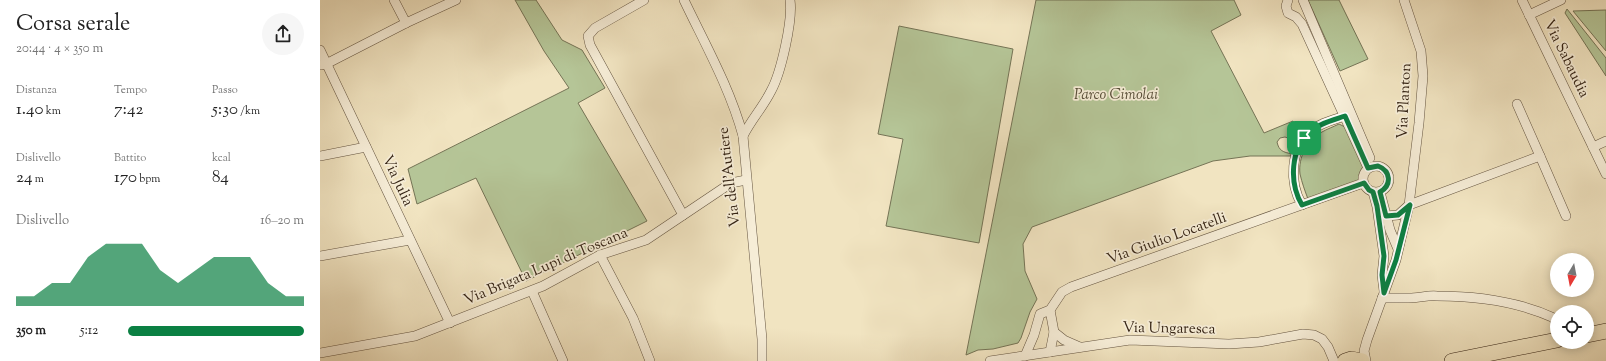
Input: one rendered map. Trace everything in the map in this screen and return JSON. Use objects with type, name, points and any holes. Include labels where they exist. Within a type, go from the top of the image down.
[{"type":"main road","points":[[1594,334],[1606,331]]},
{"type":"main road","points":[[1452,361],[1550,341]]},
{"type":"main road","points":[[1345,361],[1351,359],[1362,361]]},
{"type":"street","points":[[394,0],[406,23]]},
{"type":"street","points":[[323,64],[456,0]]},
{"type":"street","points":[[644,0],[595,28],[588,36],[590,45],[683,215]]},
{"type":"street","name":"Via dell'Autiere","points":[[684,0],[721,78],[737,116],[742,136],[762,340],[762,361]]},
{"type":"street","points":[[742,136],[772,91],[777,78],[789,27],[790,0]]},
{"type":"street","points":[[1288,0],[1286,6],[1288,13],[1296,17],[1302,24],[1345,116],[1371,167]]},
{"type":"street","points":[[1304,0],[1371,167]]},
{"type":"street","name":"Via Planton","points":[[1366,361],[1364,351],[1366,340],[1396,260],[1410,205],[1423,76],[1421,51],[1404,0]]},
{"type":"street","name":"Via Sabaudia","points":[[1522,0],[1606,174]]},
{"type":"street","points":[[1529,15],[1561,0]]},
{"type":"street","name":"Via Julia","points":[[320,50],[323,64],[366,147],[450,323]]},
{"type":"street","points":[[1517,104],[1566,216]]},
{"type":"street","points":[[1302,205],[1298,198],[1294,178],[1294,163],[1297,151],[1304,138],[1311,131],[1321,124],[1345,116]]},
{"type":"street","points":[[1593,147],[1606,141]]},
{"type":"street","points":[[320,156],[366,147]]},
{"type":"street","points":[[1386,216],[1398,215],[1410,205],[1540,156]]},
{"type":"street","points":[[1378,166],[1386,170],[1389,178],[1387,186],[1377,192],[1369,190],[1364,183],[1363,175],[1371,167],[1378,166]]},
{"type":"street","name":"Via Brigata Lupi di Toscana","points":[[320,353],[415,336],[532,291],[600,256],[646,240],[731,184],[746,180]]},
{"type":"street","name":"Via Giulio Locatelli","points":[[1034,335],[1040,314],[1050,310],[1062,292],[1071,287],[1364,183]]},
{"type":"street","points":[[1377,192],[1398,249]]},
{"type":"street","points":[[1377,192],[1377,206],[1384,256],[1382,275],[1383,295],[1410,298],[1436,296],[1474,298],[1508,302],[1533,308],[1550,316]]},
{"type":"street","points":[[320,256],[410,240]]},
{"type":"street","points":[[600,256],[633,318],[650,361]]},
{"type":"street","points":[[532,291],[563,361]]},
{"type":"street","points":[[1046,352],[1054,332],[1050,310]]},
{"type":"street","points":[[1054,332],[1064,340],[1080,347]]},
{"type":"street","name":"Via Ungaresca","points":[[990,361],[1130,340],[1230,344],[1259,342],[1303,334],[1314,335],[1322,339],[1328,347],[1334,361]]},
{"type":"street","points":[[1034,335],[1046,352]]},
{"type":"street","points":[[1025,356],[1034,335]]},
{"type":"green space","points":[[515,0],[536,0],[562,40],[582,50],[605,88],[578,103],[647,221],[526,281],[476,178],[417,204],[408,169],[569,88],[544,51]]},
{"type":"green space","name":"Parco Cimolai","points":[[1036,0],[1234,0],[1241,15],[1211,31],[1264,133],[1293,121],[1297,131],[1293,140],[1285,137],[1280,138],[1277,142],[1280,149],[1284,152],[1292,154],[1291,156],[1250,156],[1213,161],[1032,227],[1023,244],[1025,271],[1037,299],[1030,312],[1021,338],[1018,343],[993,349],[978,350],[966,355]]},
{"type":"green space","points":[[1308,0],[1339,0],[1368,59],[1340,71]]},
{"type":"green space","points":[[1567,9],[1606,58],[1606,76],[1565,13]]},
{"type":"green space","points":[[1606,10],[1606,51],[1573,11]]},
{"type":"green space","points":[[899,26],[1013,49],[979,243],[886,226],[903,139],[878,134]]},
{"type":"green space","points":[[1339,124],[1345,127],[1365,168],[1361,172],[1359,181],[1308,199],[1300,174],[1300,162],[1302,156],[1312,139]]},
{"type":"route","points":[[1345,116],[1368,168],[1378,166],[1386,170],[1388,174],[1389,182],[1380,192],[1386,216],[1398,215],[1410,205],[1396,260],[1384,293],[1382,266],[1384,256],[1377,206],[1373,192],[1366,187],[1364,183],[1302,205],[1298,198],[1294,178],[1294,163],[1297,151],[1304,138],[1321,124],[1345,116]]}]
